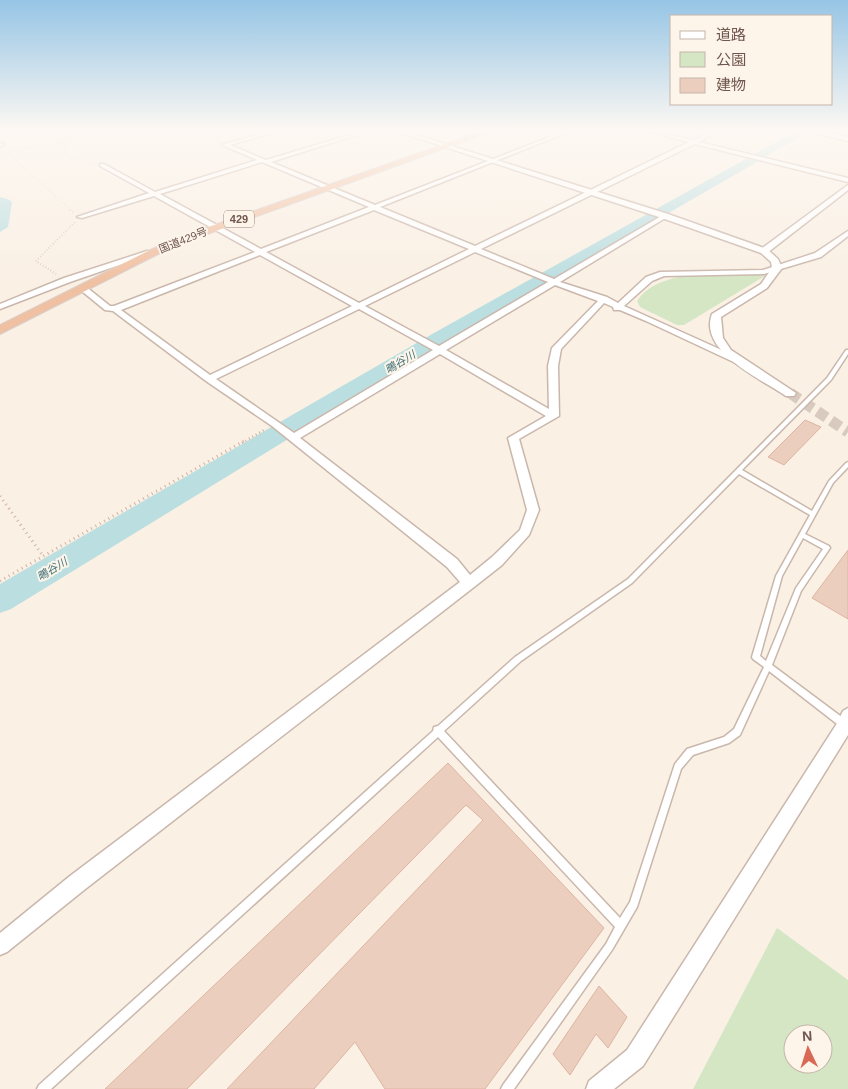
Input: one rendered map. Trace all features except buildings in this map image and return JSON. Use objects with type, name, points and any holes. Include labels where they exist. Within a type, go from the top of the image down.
[{"type":"highway","name":"国道429号","points":[[0,330],[152,252],[343,182]]},
{"type":"street","points":[[132,182],[213,228],[441,350],[554,416]]},
{"type":"street","points":[[80,217],[195,182]]},
{"type":"street","points":[[315,182],[554,282],[604,299],[617,308],[688,337],[746,365]]},
{"type":"street","points":[[115,309],[438,182]]},
{"type":"street","points":[[559,182],[764,251],[774,261],[777,268]]},
{"type":"street","points":[[209,379],[611,182]]},
{"type":"street","points":[[764,251],[848,187]]},
{"type":"street","points":[[294,437],[665,216]]},
{"type":"street","points":[[617,308],[649,278],[663,274],[736,273],[777,268],[784,264],[818,255],[848,233]]},
{"type":"street","points":[[0,308],[67,280],[152,252]]},
{"type":"street","points":[[777,268],[764,286],[716,316],[718,338],[727,352],[790,393]]},
{"type":"street","points":[[82,288],[108,308],[115,309],[209,379],[294,437],[452,563],[469,583]]},
{"type":"street","points":[[554,416],[553,366],[557,348],[604,299]]},
{"type":"street","points":[[0,945],[85,877],[497,561],[525,532],[532,510],[513,438],[554,416]]},
{"type":"street","points":[[597,1089],[635,1058],[846,720]]},
{"type":"lane","points":[[42,1089],[437,730],[518,659],[630,581],[829,379],[848,351]]},
{"type":"lane","points":[[846,720],[756,656],[779,576],[831,482],[848,464]]},
{"type":"lane","points":[[739,471],[814,514]]},
{"type":"lane","points":[[507,1089],[609,947],[634,904],[678,767],[690,752],[726,740],[737,732],[768,666],[798,590],[827,548],[802,536]]},
{"type":"lane","points":[[437,730],[621,926]]},
{"type":"path","points":[[38,182],[80,217],[36,261],[43,268],[67,280]]},
{"type":"path","points":[[0,581],[276,424]]},
{"type":"path","points":[[0,496],[43,556]]},
{"type":"green space","points":[[695,273],[761,274],[765,276],[684,325],[677,325],[640,307],[637,301],[655,285]]},
{"type":"green space","points":[[777,928],[848,980],[848,1089],[693,1089]]},
{"type":"waterway","name":"鴫谷川","points":[[0,600],[441,337],[714,182]]},
{"type":"waterway","points":[[0,201],[5,203],[0,227]]},
{"type":"tunnel","points":[[790,393],[848,432]]}]
